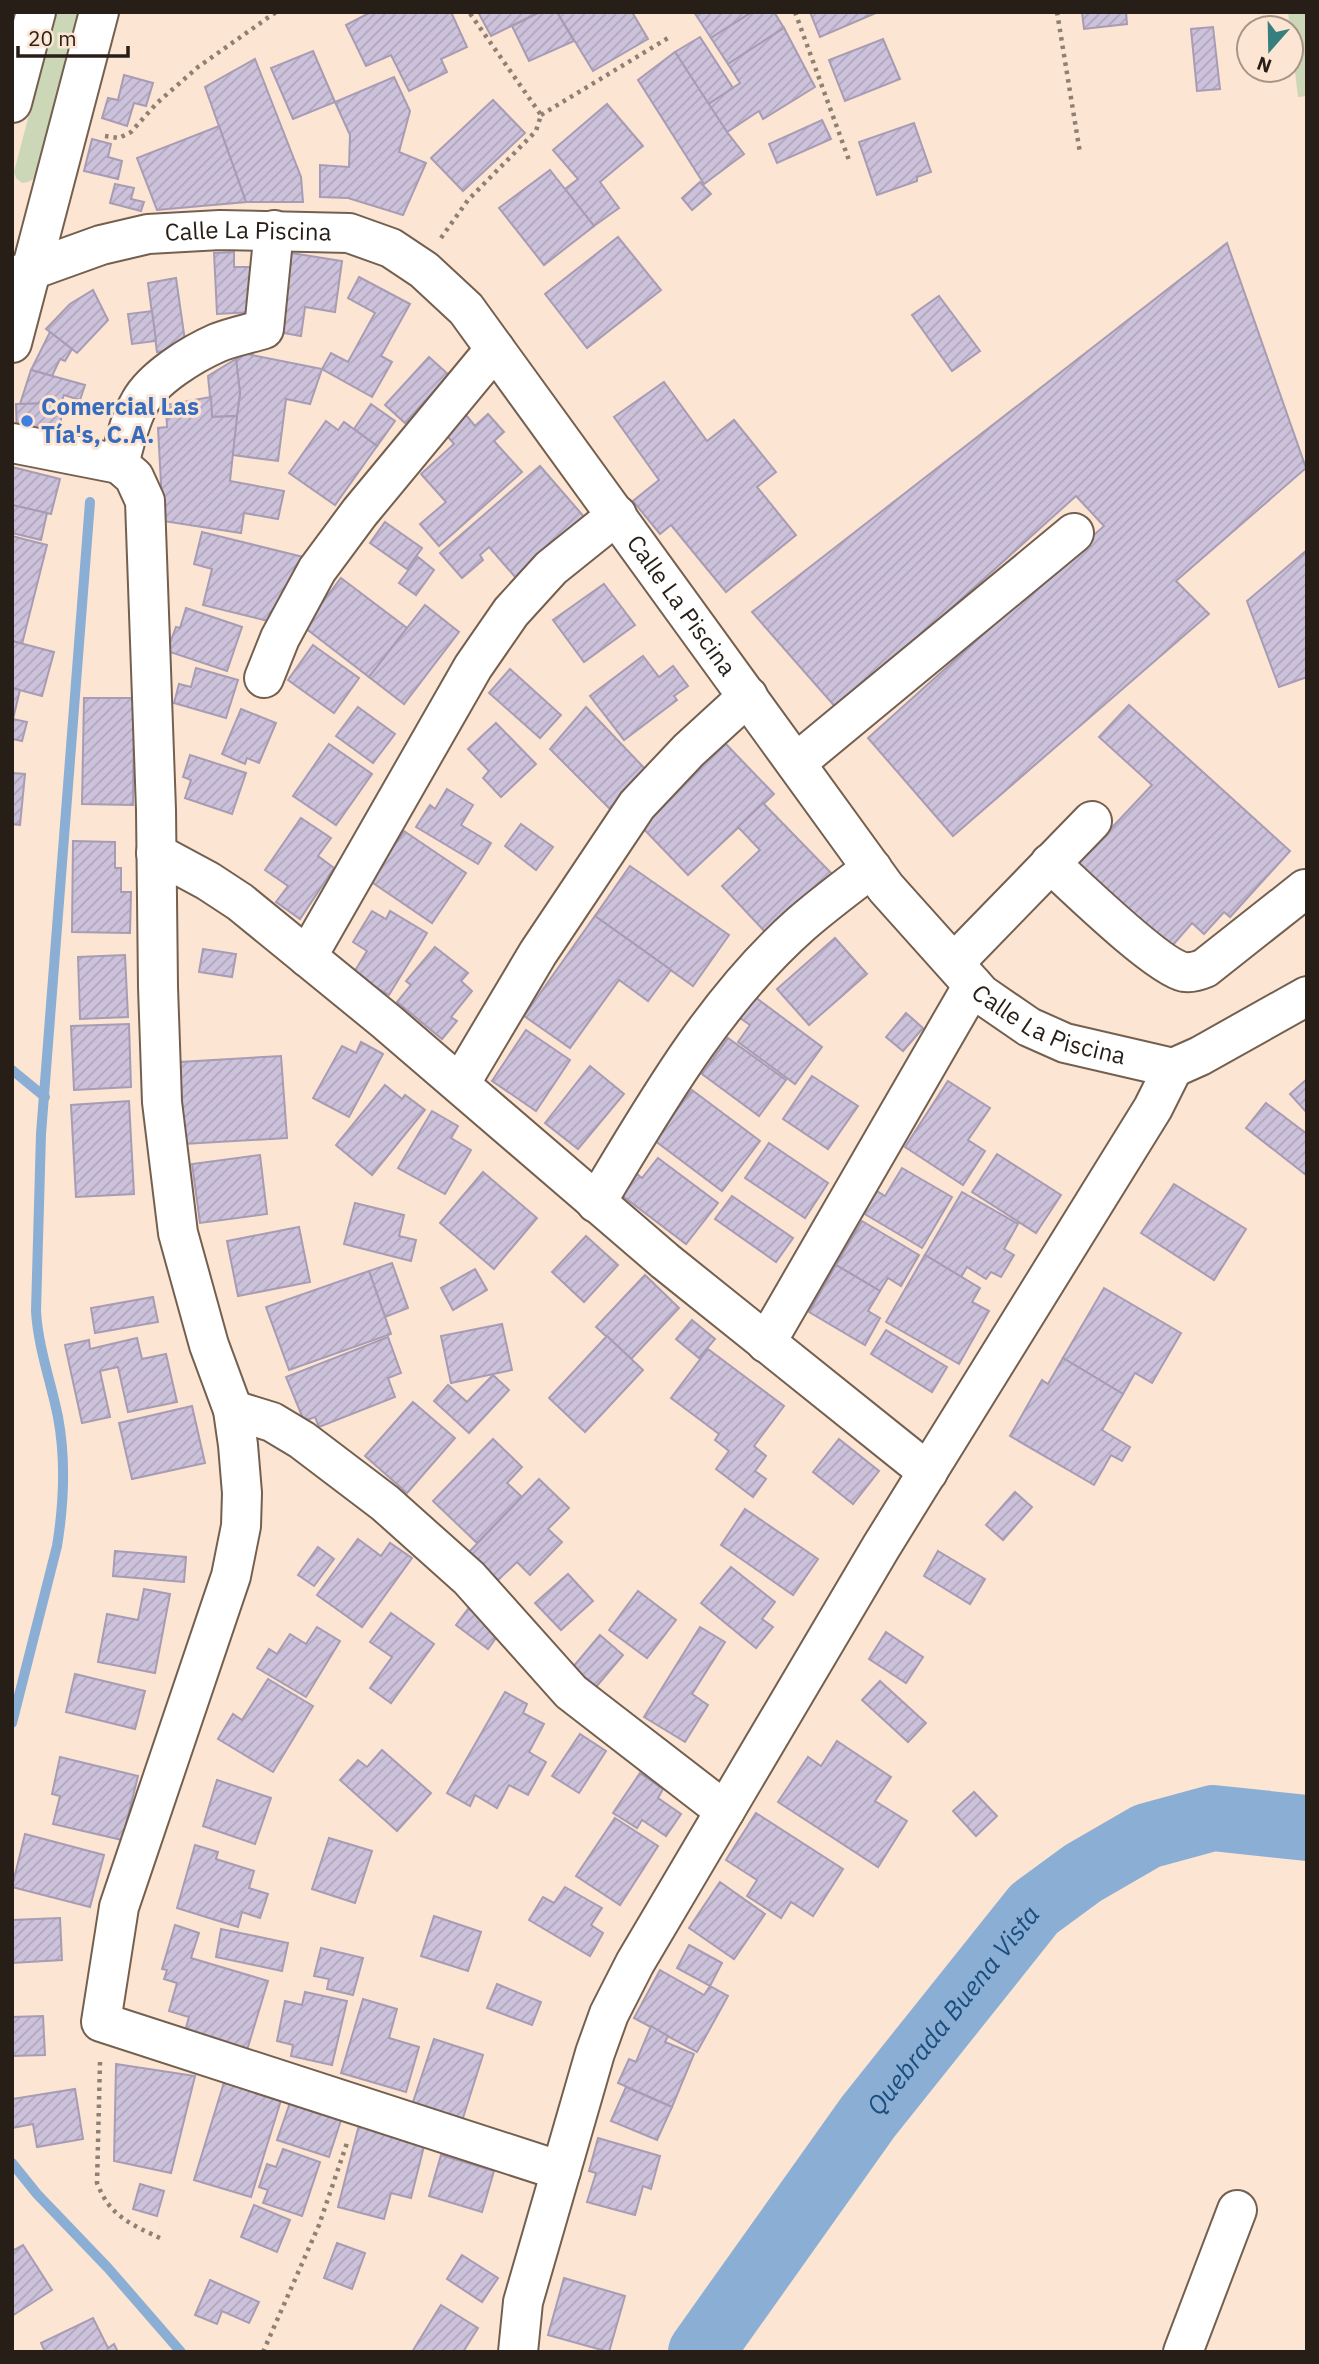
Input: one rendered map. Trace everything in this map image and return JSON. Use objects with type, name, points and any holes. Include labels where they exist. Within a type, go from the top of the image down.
[{"type":"street","points":[[12,103],[36,12]]},
{"type":"street","points":[[12,342],[22,273],[69,126],[99,12]]},
{"type":"street","name":"Calle La Piscina","points":[[22,273],[101,245],[148,234],[220,230],[349,233],[391,248],[424,270],[466,309],[887,888],[981,994],[1029,1027],[1065,1043],[1173,1068]]},
{"type":"street","points":[[120,464],[131,419],[141,399],[158,382],[184,360],[217,343],[264,329],[274,230]]},
{"type":"street","points":[[264,678],[279,638],[317,570],[360,512],[495,349]]},
{"type":"street","points":[[12,443],[120,464],[134,477],[145,501],[149,565],[162,1102],[178,1233],[209,1345],[233,1410],[242,1493],[241,1526],[231,1576],[119,1908],[101,2022],[561,2171]]},
{"type":"street","points":[[307,957],[473,667],[511,612],[551,568],[617,515]]},
{"type":"street","points":[[796,763],[1074,533]]},
{"type":"street","points":[[460,1084],[538,953],[637,805],[748,696]]},
{"type":"street","points":[[766,1343],[963,974],[1050,863],[1092,821]]},
{"type":"street","points":[[156,853],[240,902],[460,1084],[665,1262],[928,1472]]},
{"type":"street","points":[[1050,863],[1155,957],[1182,972],[1205,968],[1305,890]]},
{"type":"street","points":[[596,1203],[654,1107],[705,1030],[749,978],[800,925],[872,868]]},
{"type":"street","points":[[518,2352],[523,2302],[561,2171],[609,2014],[635,1963],[928,1472],[1153,1108],[1173,1068],[1200,1056],[1307,996]]},
{"type":"street","points":[[233,1410],[272,1422],[302,1440],[385,1503],[470,1578],[571,1692],[724,1811]]},
{"type":"street","points":[[1183,2352],[1237,2210]]},
{"type":"path","points":[[69,126],[119,138],[131,132],[157,103],[198,67],[276,12]]},
{"type":"path","points":[[470,12],[541,115]]},
{"type":"path","points":[[795,12],[850,163]]},
{"type":"path","points":[[1057,12],[1080,153]]},
{"type":"path","points":[[424,270],[445,230],[458,212],[536,131],[541,115],[668,38]]},
{"type":"path","points":[[101,2022],[97,2183],[104,2201],[116,2214],[162,2239]]},
{"type":"path","points":[[263,2352],[319,2224],[359,2106]]},
{"type":"green space","points":[[56,12],[79,12],[37,173],[31,180],[22,183],[14,172]]},
{"type":"green space","points":[[1307,12],[1307,96],[1298,97],[1296,84],[1305,84],[1305,14],[1288,14]]},
{"type":"building","points":[[371,12],[451,12],[467,47],[441,59],[447,72],[409,91],[391,55],[366,66],[346,25]]},
{"type":"building","points":[[478,12],[540,12],[491,36]]},
{"type":"building","points":[[540,12],[557,12],[574,41],[529,61],[512,26]]},
{"type":"building","points":[[557,12],[632,12],[648,39],[593,71]]},
{"type":"building","points":[[694,12],[752,12],[711,38]]},
{"type":"building","points":[[752,12],[774,12],[784,28],[728,64],[711,38]]},
{"type":"building","points":[[810,12],[878,12],[820,37]]},
{"type":"building","points":[[1082,12],[1126,12],[1127,24],[1084,29]]},
{"type":"building","points":[[1213,27],[1220,89],[1197,91],[1191,29]]},
{"type":"building","points":[[784,28],[815,87],[763,119],[759,111],[727,132],[708,104],[740,83],[728,64]]},
{"type":"building","points":[[700,37],[733,88],[708,104],[675,52]]},
{"type":"building","points":[[883,39],[900,79],[845,101],[829,60]]},
{"type":"building","points":[[313,51],[335,102],[293,119],[271,68]]},
{"type":"building","points":[[675,52],[744,154],[704,184],[638,80]]},
{"type":"building","points":[[255,59],[301,177],[303,202],[246,202],[205,87]]},
{"type":"building","points":[[124,75],[153,83],[146,106],[134,103],[127,126],[102,118],[108,98],[118,100]]},
{"type":"building","points":[[394,77],[410,111],[399,152],[426,163],[403,215],[348,198],[320,197],[320,165],[349,167],[350,135],[335,102]]},
{"type":"building","points":[[493,100],[525,133],[463,191],[431,158]]},
{"type":"building","points":[[607,104],[643,146],[600,182],[619,208],[594,226],[565,189],[578,179],[553,150]]},
{"type":"building","points":[[822,120],[831,139],[777,163],[769,144]]},
{"type":"building","points":[[914,123],[931,172],[917,177],[917,181],[877,195],[859,142]]},
{"type":"building","points":[[219,126],[246,202],[157,210],[137,158]]},
{"type":"building","points":[[92,139],[111,144],[108,157],[122,161],[118,179],[84,171]]},
{"type":"building","points":[[550,170],[594,226],[544,265],[499,208]]},
{"type":"building","points":[[700,182],[711,194],[692,210],[682,198]]},
{"type":"building","points":[[115,184],[134,188],[131,199],[144,202],[141,211],[110,203]]},
{"type":"building","points":[[618,237],[661,290],[587,348],[545,294]]},
{"type":"building","points":[[1227,243],[1306,468],[1176,581],[1209,614],[953,836],[868,738],[1104,526],[1076,496],[838,710],[752,612]]},
{"type":"building","points":[[234,252],[234,267],[250,267],[253,312],[217,314],[214,253]]},
{"type":"building","points":[[285,252],[342,261],[335,312],[305,307],[301,336],[272,331]]},
{"type":"building","points":[[359,277],[410,304],[381,356],[392,362],[372,397],[322,369],[331,353],[348,362],[375,313],[348,298]]},
{"type":"building","points":[[176,278],[186,348],[157,352],[148,283]]},
{"type":"building","points":[[93,290],[108,320],[77,353],[46,329],[70,304]]},
{"type":"building","points":[[939,296],[980,351],[952,371],[912,315]]},
{"type":"building","points":[[152,311],[156,341],[132,344],[128,314]]},
{"type":"building","points":[[50,332],[72,349],[65,361],[60,359],[52,376],[31,370]]},
{"type":"building","points":[[247,354],[322,369],[310,404],[286,399],[278,461],[232,455],[240,393],[236,359]]},
{"type":"building","points":[[429,357],[449,375],[405,423],[385,405]]},
{"type":"building","points":[[236,359],[240,393],[237,416],[212,417],[208,376]]},
{"type":"building","points":[[31,370],[85,385],[80,400],[64,395],[61,403],[20,404]]},
{"type":"building","points":[[664,382],[707,441],[734,420],[776,472],[757,487],[796,535],[726,592],[671,525],[660,534],[633,501],[659,480],[614,417]]},
{"type":"building","points":[[211,397],[212,417],[237,416],[230,481],[284,491],[278,519],[244,513],[241,533],[163,521],[158,428],[167,427],[166,405]]},
{"type":"building","points":[[61,403],[61,438],[17,439],[16,404]]},
{"type":"building","points":[[371,404],[395,421],[377,446],[354,429]]},
{"type":"building","points":[[488,414],[504,432],[494,441],[522,472],[439,546],[420,524],[446,502],[421,474],[454,444],[445,433],[466,415],[475,426]]},
{"type":"building","points":[[326,421],[338,430],[344,422],[377,446],[335,505],[289,473]]},
{"type":"building","points":[[540,466],[585,518],[516,578],[489,547],[480,555],[483,560],[462,578],[440,553]]},
{"type":"building","points":[[12,467],[60,479],[51,514],[12,505]]},
{"type":"building","points":[[12,505],[47,513],[41,540],[12,533]]},
{"type":"building","points":[[385,522],[422,548],[407,569],[370,543]]},
{"type":"building","points":[[202,532],[307,558],[272,622],[203,605],[212,569],[194,564]]},
{"type":"building","points":[[12,536],[47,545],[22,644],[12,641]]},
{"type":"building","points":[[1307,550],[1307,677],[1279,687],[1247,601]]},
{"type":"building","points":[[418,557],[434,570],[416,595],[399,583]]},
{"type":"building","points":[[341,578],[407,628],[369,677],[304,627]]},
{"type":"building","points":[[604,584],[635,625],[584,662],[553,620]]},
{"type":"building","points":[[425,605],[459,632],[404,704],[369,677]]},
{"type":"building","points":[[186,608],[242,627],[227,671],[167,651],[176,627],[180,628]]},
{"type":"building","points":[[12,641],[54,652],[42,696],[12,688]]},
{"type":"building","points":[[313,645],[359,678],[334,713],[288,680]]},
{"type":"building","points":[[643,656],[659,677],[673,666],[688,686],[674,696],[677,700],[624,740],[590,696]]},
{"type":"building","points":[[196,668],[238,680],[226,718],[174,703],[179,684],[191,687]]},
{"type":"building","points":[[510,669],[561,715],[540,738],[489,693]]},
{"type":"building","points":[[12,688],[20,690],[13,719],[27,722],[22,741],[12,739]]},
{"type":"building","points":[[84,698],[134,698],[133,805],[82,804]]},
{"type":"building","points":[[1129,705],[1290,851],[1230,917],[1224,912],[1204,934],[1192,923],[1165,954],[1073,869],[1152,785],[1099,737]]},
{"type":"building","points":[[358,707],[395,734],[373,763],[336,736]]},
{"type":"building","points":[[586,707],[648,772],[610,809],[550,749]]},
{"type":"building","points":[[241,709],[276,723],[259,763],[247,758],[245,764],[222,754]]},
{"type":"building","points":[[496,723],[536,764],[501,797],[483,778],[489,771],[468,749]]},
{"type":"building","points":[[723,741],[774,794],[688,875],[637,822]]},
{"type":"building","points":[[329,744],[372,774],[336,825],[293,796]]},
{"type":"building","points":[[190,755],[246,773],[232,814],[185,798],[191,780],[183,777]]},
{"type":"building","points":[[12,773],[25,774],[20,825],[12,824]]},
{"type":"building","points":[[447,789],[473,805],[461,825],[491,843],[478,864],[416,827],[430,805],[435,809]]},
{"type":"building","points":[[763,803],[832,874],[768,935],[722,886],[760,850],[738,827]]},
{"type":"building","points":[[301,818],[331,838],[318,856],[334,868],[300,919],[276,902],[288,886],[265,870]]},
{"type":"building","points":[[521,824],[553,847],[536,870],[505,846]]},
{"type":"building","points":[[404,831],[466,873],[432,923],[370,881]]},
{"type":"building","points":[[73,841],[115,842],[115,868],[121,868],[121,892],[131,892],[130,933],[72,932]]},
{"type":"building","points":[[630,866],[729,935],[693,986],[595,916]]},
{"type":"building","points":[[372,911],[386,919],[390,911],[427,933],[389,995],[353,974],[367,951],[353,942]]},
{"type":"building","points":[[595,916],[671,970],[648,1001],[619,980],[570,1048],[524,1016]]},
{"type":"building","points":[[835,938],[867,974],[809,1025],[777,989]]},
{"type":"building","points":[[435,947],[468,973],[461,981],[472,991],[451,1017],[457,1021],[442,1039],[397,1002],[411,985],[406,981]]},
{"type":"building","points":[[203,949],[236,954],[232,977],[199,972]]},
{"type":"building","points":[[125,955],[128,1017],[80,1019],[78,957]]},
{"type":"building","points":[[755,997],[822,1047],[795,1084],[738,1042],[750,1025],[740,1018]]},
{"type":"building","points":[[906,1013],[923,1028],[903,1051],[886,1037]]},
{"type":"building","points":[[129,1024],[131,1087],[74,1090],[71,1026]]},
{"type":"building","points":[[526,1030],[570,1060],[536,1111],[492,1081]]},
{"type":"building","points":[[728,1038],[786,1080],[759,1116],[702,1074]]},
{"type":"building","points":[[361,1042],[383,1054],[349,1117],[313,1098],[342,1046],[356,1053]]},
{"type":"building","points":[[281,1056],[287,1138],[184,1144],[180,1062]]},
{"type":"building","points":[[590,1066],[624,1094],[578,1149],[545,1123]]},
{"type":"building","points":[[812,1076],[858,1106],[828,1149],[783,1119]]},
{"type":"building","points":[[1307,1079],[1307,1113],[1290,1094]]},
{"type":"building","points":[[948,1081],[990,1108],[968,1140],[985,1151],[963,1185],[905,1147]]},
{"type":"building","points":[[385,1085],[402,1099],[405,1095],[425,1110],[372,1175],[336,1145]]},
{"type":"building","points":[[692,1090],[760,1141],[722,1191],[654,1140]]},
{"type":"building","points":[[129,1101],[134,1194],[76,1197],[71,1105]]},
{"type":"building","points":[[1266,1103],[1307,1134],[1306,1175],[1246,1128]]},
{"type":"building","points":[[432,1111],[458,1126],[451,1138],[471,1150],[445,1194],[398,1168]]},
{"type":"building","points":[[769,1143],[828,1183],[805,1218],[745,1178]]},
{"type":"building","points":[[997,1154],[1061,1195],[1036,1233],[972,1192]]},
{"type":"building","points":[[260,1155],[267,1214],[200,1223],[192,1164]]},
{"type":"building","points":[[658,1158],[718,1203],[686,1244],[616,1191],[632,1170],[642,1178]]},
{"type":"building","points":[[902,1168],[952,1197],[922,1248],[863,1213],[877,1191],[885,1196]]},
{"type":"building","points":[[483,1172],[537,1218],[494,1269],[440,1223]]},
{"type":"building","points":[[1174,1184],[1246,1229],[1214,1280],[1141,1233]]},
{"type":"building","points":[[962,1192],[1018,1224],[1004,1249],[1014,1255],[1001,1277],[991,1272],[986,1279],[967,1267],[961,1277],[925,1255]]},
{"type":"building","points":[[732,1196],[793,1238],[776,1262],[715,1219]]},
{"type":"building","points":[[355,1203],[404,1215],[399,1236],[416,1240],[411,1261],[344,1244]]},
{"type":"building","points":[[862,1221],[919,1255],[901,1286],[888,1278],[880,1291],[836,1265]]},
{"type":"building","points":[[299,1227],[310,1282],[238,1296],[227,1241]]},
{"type":"building","points":[[586,1236],[618,1265],[584,1302],[552,1272]]},
{"type":"building","points":[[925,1255],[980,1288],[972,1302],[989,1311],[959,1364],[886,1322]]},
{"type":"building","points":[[392,1263],[408,1308],[385,1317],[369,1271]]},
{"type":"building","points":[[836,1265],[880,1291],[868,1311],[880,1318],[865,1345],[809,1312]]},
{"type":"building","points":[[475,1269],[487,1290],[453,1310],[441,1288]]},
{"type":"building","points":[[369,1271],[391,1334],[289,1370],[266,1307]]},
{"type":"building","points":[[645,1275],[679,1308],[631,1359],[596,1327]]},
{"type":"building","points":[[1104,1288],[1181,1333],[1152,1383],[1135,1373],[1123,1394],[1063,1358]]},
{"type":"building","points":[[153,1297],[158,1322],[95,1333],[91,1308]]},
{"type":"building","points":[[692,1320],[715,1339],[699,1358],[676,1339]]},
{"type":"building","points":[[502,1324],[512,1370],[451,1383],[441,1336]]},
{"type":"building","points":[[886,1330],[947,1367],[932,1392],[871,1354]]},
{"type":"building","points":[[607,1336],[643,1370],[585,1432],[549,1398]]},
{"type":"building","points":[[388,1337],[401,1373],[388,1378],[395,1397],[319,1427],[315,1417],[304,1421],[286,1377]]},
{"type":"building","points":[[137,1338],[142,1359],[166,1354],[177,1402],[128,1412],[118,1367],[100,1371],[110,1417],[82,1423],[65,1345],[89,1340],[90,1349]]},
{"type":"building","points":[[708,1349],[784,1406],[754,1446],[766,1456],[755,1471],[766,1479],[753,1497],[716,1469],[729,1451],[715,1440],[719,1434],[671,1398]]},
{"type":"building","points":[[1063,1358],[1123,1394],[1102,1430],[1130,1447],[1122,1461],[1111,1455],[1094,1485],[1010,1436],[1042,1380],[1048,1384]]},
{"type":"building","points":[[493,1375],[509,1390],[469,1433],[434,1401],[448,1385],[467,1402]]},
{"type":"building","points":[[413,1402],[455,1438],[407,1493],[365,1456]]},
{"type":"building","points":[[192,1406],[205,1463],[132,1479],[119,1423]]},
{"type":"building","points":[[493,1439],[522,1467],[507,1483],[522,1497],[477,1543],[433,1501]]},
{"type":"building","points":[[839,1439],[879,1471],[853,1504],[813,1472]]},
{"type":"building","points":[[539,1479],[569,1508],[548,1529],[562,1542],[530,1575],[517,1562],[498,1580],[469,1552]]},
{"type":"building","points":[[1015,1492],[1032,1507],[1003,1540],[986,1525]]},
{"type":"building","points":[[745,1509],[818,1559],[793,1595],[721,1545]]},
{"type":"building","points":[[358,1539],[381,1556],[390,1543],[412,1558],[362,1627],[317,1595]]},
{"type":"building","points":[[318,1547],[334,1559],[314,1586],[298,1575]]},
{"type":"building","points":[[115,1551],[186,1557],[184,1582],[113,1576]]},
{"type":"building","points":[[938,1551],[985,1579],[970,1604],[924,1576]]},
{"type":"building","points":[[731,1567],[775,1602],[762,1619],[773,1627],[756,1648],[701,1603]]},
{"type":"building","points":[[568,1574],[593,1601],[561,1630],[535,1603]]},
{"type":"building","points":[[144,1589],[170,1594],[155,1673],[98,1662],[107,1614],[138,1620]]},
{"type":"building","points":[[638,1591],[676,1620],[647,1658],[609,1630]]},
{"type":"building","points":[[471,1605],[503,1628],[488,1649],[456,1625]]},
{"type":"building","points":[[391,1613],[434,1644],[391,1703],[370,1688],[392,1657],[370,1642]]},
{"type":"building","points":[[317,1627],[340,1641],[306,1697],[257,1668],[269,1649],[277,1654],[290,1634],[306,1644]]},
{"type":"building","points":[[700,1627],[725,1642],[692,1694],[708,1705],[685,1742],[644,1717]]},
{"type":"building","points":[[886,1632],[923,1657],[906,1683],[869,1659]]},
{"type":"building","points":[[600,1635],[623,1655],[596,1687],[573,1667]]},
{"type":"building","points":[[75,1674],[145,1691],[135,1729],[66,1712]]},
{"type":"building","points":[[268,1679],[313,1706],[273,1772],[218,1739],[233,1714],[242,1720]]},
{"type":"building","points":[[880,1681],[926,1723],[908,1742],[862,1700]]},
{"type":"building","points":[[505,1692],[527,1704],[523,1713],[544,1724],[529,1752],[546,1762],[528,1795],[509,1785],[497,1808],[475,1795],[470,1806],[447,1793]]},
{"type":"building","points":[[580,1734],[606,1751],[579,1793],[552,1776]]},
{"type":"building","points":[[837,1741],[891,1777],[875,1801],[907,1821],[878,1867],[778,1802],[808,1757],[821,1766]]},
{"type":"building","points":[[382,1750],[431,1793],[397,1831],[340,1780],[358,1760],[367,1767]]},
{"type":"building","points":[[60,1757],[138,1776],[122,1840],[53,1824],[60,1796],[52,1794]]},
{"type":"building","points":[[640,1773],[663,1789],[658,1798],[681,1814],[666,1836],[642,1820],[637,1828],[613,1813]]},
{"type":"building","points":[[217,1780],[271,1798],[255,1844],[203,1826]]},
{"type":"building","points":[[974,1792],[997,1816],[976,1836],[953,1811]]},
{"type":"building","points":[[756,1813],[843,1869],[813,1916],[791,1902],[781,1918],[747,1896],[757,1880],[726,1860]]},
{"type":"building","points":[[615,1818],[658,1846],[620,1905],[576,1876]]},
{"type":"building","points":[[25,1834],[104,1855],[90,1907],[12,1887]]},
{"type":"building","points":[[329,1838],[372,1851],[355,1903],[312,1889]]},
{"type":"building","points":[[195,1845],[218,1852],[216,1859],[254,1871],[249,1888],[268,1894],[260,1918],[242,1912],[238,1927],[177,1908]]},
{"type":"building","points":[[720,1882],[765,1914],[734,1959],[689,1928]]},
{"type":"building","points":[[565,1887],[602,1908],[591,1925],[603,1933],[590,1956],[529,1920],[543,1897],[554,1903]]},
{"type":"building","points":[[434,1916],[481,1932],[468,1971],[421,1956]]},
{"type":"building","points":[[60,1918],[62,1960],[12,1963],[12,1920]]},
{"type":"building","points":[[175,1925],[199,1933],[191,1958],[268,1981],[247,2050],[185,2031],[189,2017],[169,2011],[177,1983],[164,1979],[167,1970],[162,1969]]},
{"type":"building","points":[[221,1929],[288,1943],[282,1971],[216,1957]]},
{"type":"building","points":[[689,1945],[722,1963],[710,1986],[677,1968]]},
{"type":"building","points":[[321,1948],[363,1958],[353,1995],[327,1989],[329,1979],[314,1976]]},
{"type":"building","points":[[660,1970],[704,1995],[710,1986],[728,1996],[697,2052],[634,2018]]},
{"type":"building","points":[[497,1984],[541,2002],[532,2025],[487,2008]]},
{"type":"building","points":[[305,1992],[347,2001],[332,2065],[291,2056],[293,2045],[277,2041],[285,2001],[302,2005]]},
{"type":"building","points":[[363,1999],[397,2009],[389,2038],[419,2047],[406,2092],[341,2073]]},
{"type":"building","points":[[43,2016],[45,2055],[12,2056],[12,2017]]},
{"type":"building","points":[[651,2026],[668,2036],[665,2042],[694,2054],[672,2107],[618,2083],[629,2059],[636,2062]]},
{"type":"building","points":[[434,2039],[483,2055],[462,2121],[412,2105]]},
{"type":"building","points":[[116,2064],[195,2076],[171,2173],[114,2161]]},
{"type":"building","points":[[225,2079],[282,2097],[251,2197],[194,2180]]},
{"type":"building","points":[[626,2087],[672,2107],[657,2140],[611,2121]]},
{"type":"building","points":[[75,2089],[83,2139],[37,2147],[33,2124],[12,2128],[12,2099]]},
{"type":"building","points":[[292,2097],[343,2114],[329,2157],[277,2140]]},
{"type":"building","points":[[360,2121],[426,2138],[411,2198],[391,2193],[384,2219],[338,2207]]},
{"type":"building","points":[[598,2138],[660,2156],[651,2189],[643,2186],[635,2215],[587,2202],[596,2173],[589,2171]]},
{"type":"building","points":[[283,2149],[320,2162],[302,2216],[263,2203],[268,2190],[259,2187],[267,2164],[276,2167]]},
{"type":"building","points":[[441,2155],[494,2171],[482,2212],[429,2196]]},
{"type":"building","points":[[140,2184],[164,2191],[157,2216],[133,2209]]},
{"type":"building","points":[[254,2205],[290,2220],[277,2252],[241,2237]]},
{"type":"building","points":[[337,2243],[365,2253],[352,2289],[324,2278]]},
{"type":"building","points":[[23,2245],[52,2290],[12,2316],[12,2251]]},
{"type":"building","points":[[462,2255],[498,2278],[482,2302],[447,2279]]},
{"type":"building","points":[[564,2278],[625,2296],[609,2352],[548,2335]]},
{"type":"building","points":[[210,2280],[259,2302],[249,2323],[222,2311],[217,2324],[195,2315]]},
{"type":"building","points":[[441,2305],[478,2328],[463,2352],[412,2352]]},
{"type":"building","points":[[93,2318],[108,2348],[114,2344],[118,2352],[45,2352],[41,2343]]},
{"type":"waterway","points":[[12,1723],[57,1546],[63,1498],[61,1433],[39,1338],[36,1311],[41,1134],[90,502]]},
{"type":"waterway","points":[[12,1070],[45,1097]]},
{"type":"waterway","name":"Quebrada Buena Vista","points":[[701,2352],[868,2117],[1034,1909],[1083,1873],[1147,1836],[1213,1818],[1307,1828]]},
{"type":"waterway","points":[[12,2163],[181,2352]]},
{"type":"place","name":"Comercial Las Tía's, C.A.","points":[[27,421]]}]
